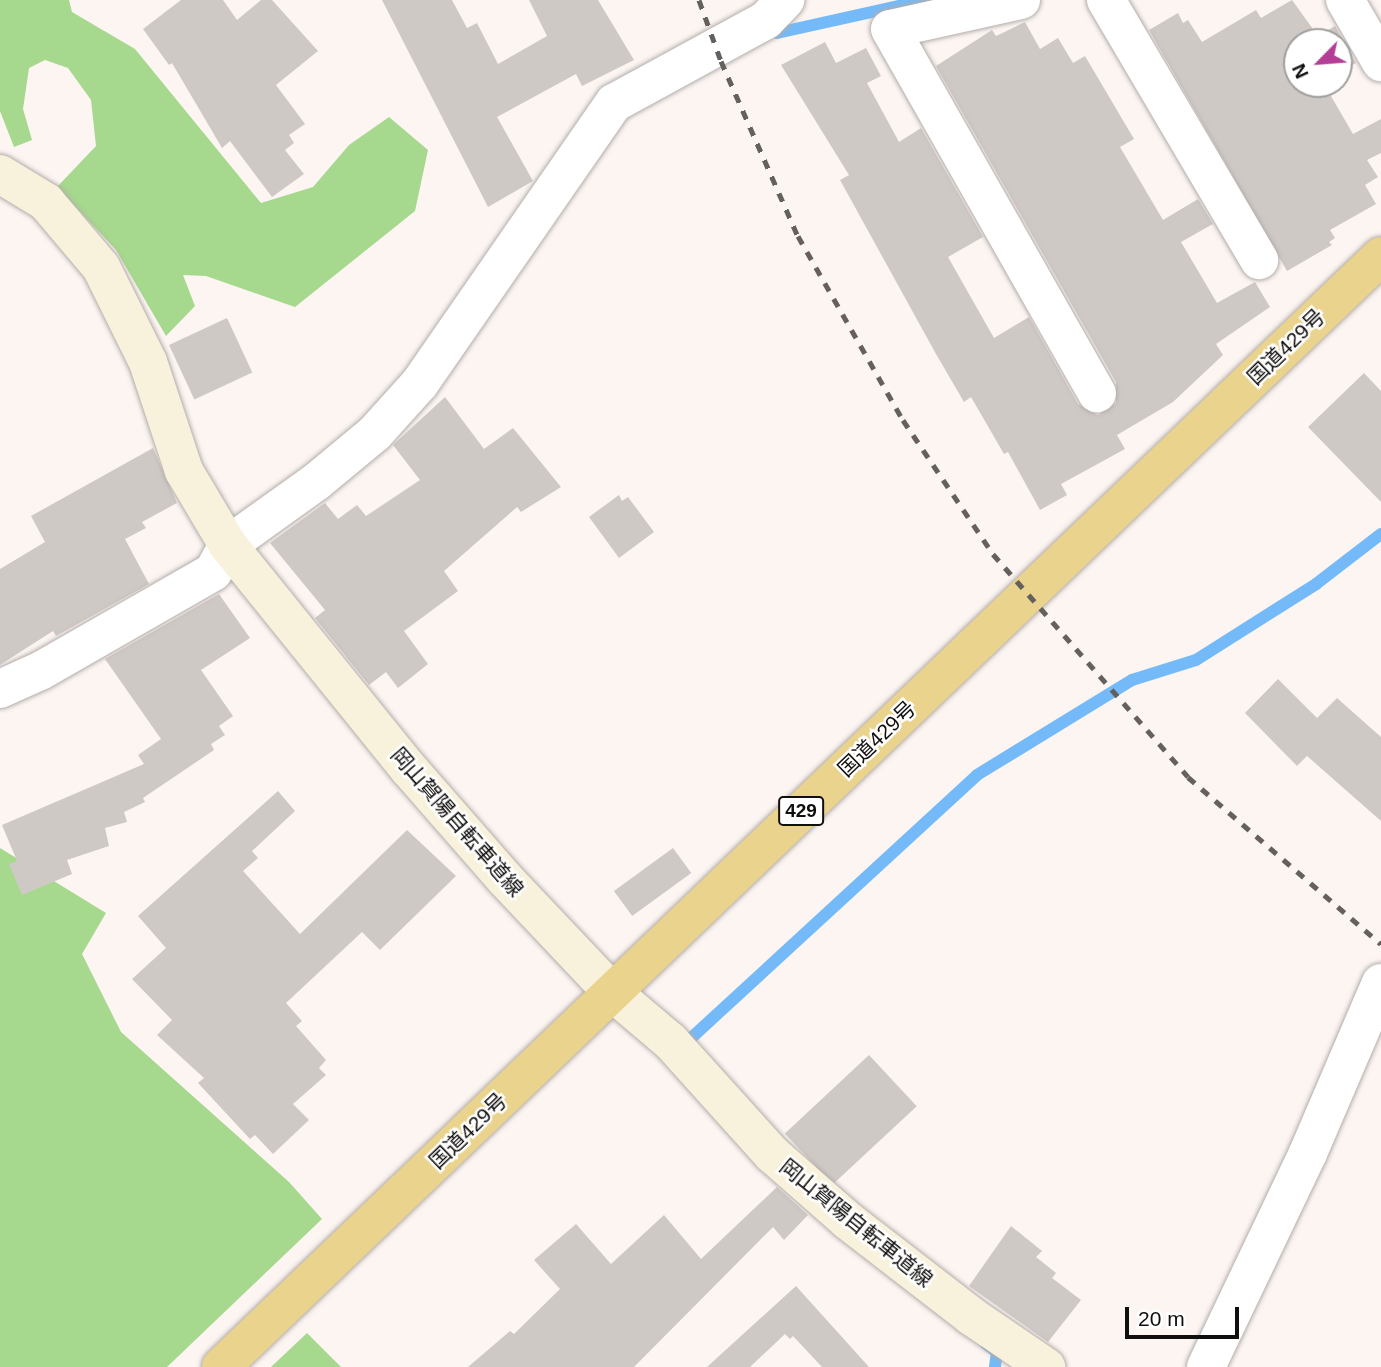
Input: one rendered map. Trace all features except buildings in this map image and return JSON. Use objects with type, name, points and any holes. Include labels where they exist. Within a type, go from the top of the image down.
[{"type":"highway","name":"国道429号","points":[[221,1367],[1381,256]]},
{"type":"main road","name":"岡山賀陽自転車道線","points":[[0,174],[46,202],[101,267],[148,362],[184,471],[228,545],[409,769],[612,992],[671,1042],[772,1154],[847,1220],[971,1316],[1046,1367]]},
{"type":"street","points":[[0,689],[42,670],[213,572],[228,545],[326,474],[375,433],[420,383],[614,103],[766,20],[785,0]]},
{"type":"street","points":[[1021,0],[890,29],[1097,393]]},
{"type":"street","points":[[1106,0],[1259,260]]},
{"type":"street","points":[[1345,0],[1381,62]]},
{"type":"street","points":[[1206,1367],[1308,1153],[1381,983]]},
{"type":"green space","points":[[0,0],[69,0],[72,12],[135,49],[261,203],[313,187],[349,145],[389,117],[428,150],[415,211],[295,307],[206,276],[183,275],[195,306],[166,336],[116,250],[57,187],[96,146],[91,100],[68,68],[45,60],[29,68],[23,109],[32,140],[14,147],[0,111]]},
{"type":"green space","points":[[0,848],[106,913],[82,954],[121,1032],[289,1182],[322,1219],[167,1367],[0,1367]]},
{"type":"green space","points":[[307,1333],[341,1367],[271,1367]]},
{"type":"waterway","points":[[777,33],[926,0]]},
{"type":"waterway","points":[[689,1040],[977,775],[1132,680],[1196,660],[1316,584],[1381,534]]},
{"type":"waterway","points":[[986,1344],[997,1352],[995,1367]]},
{"type":"railway","points":[[699,0],[721,61],[798,236],[903,420],[993,554],[1188,777],[1381,944]]}]
